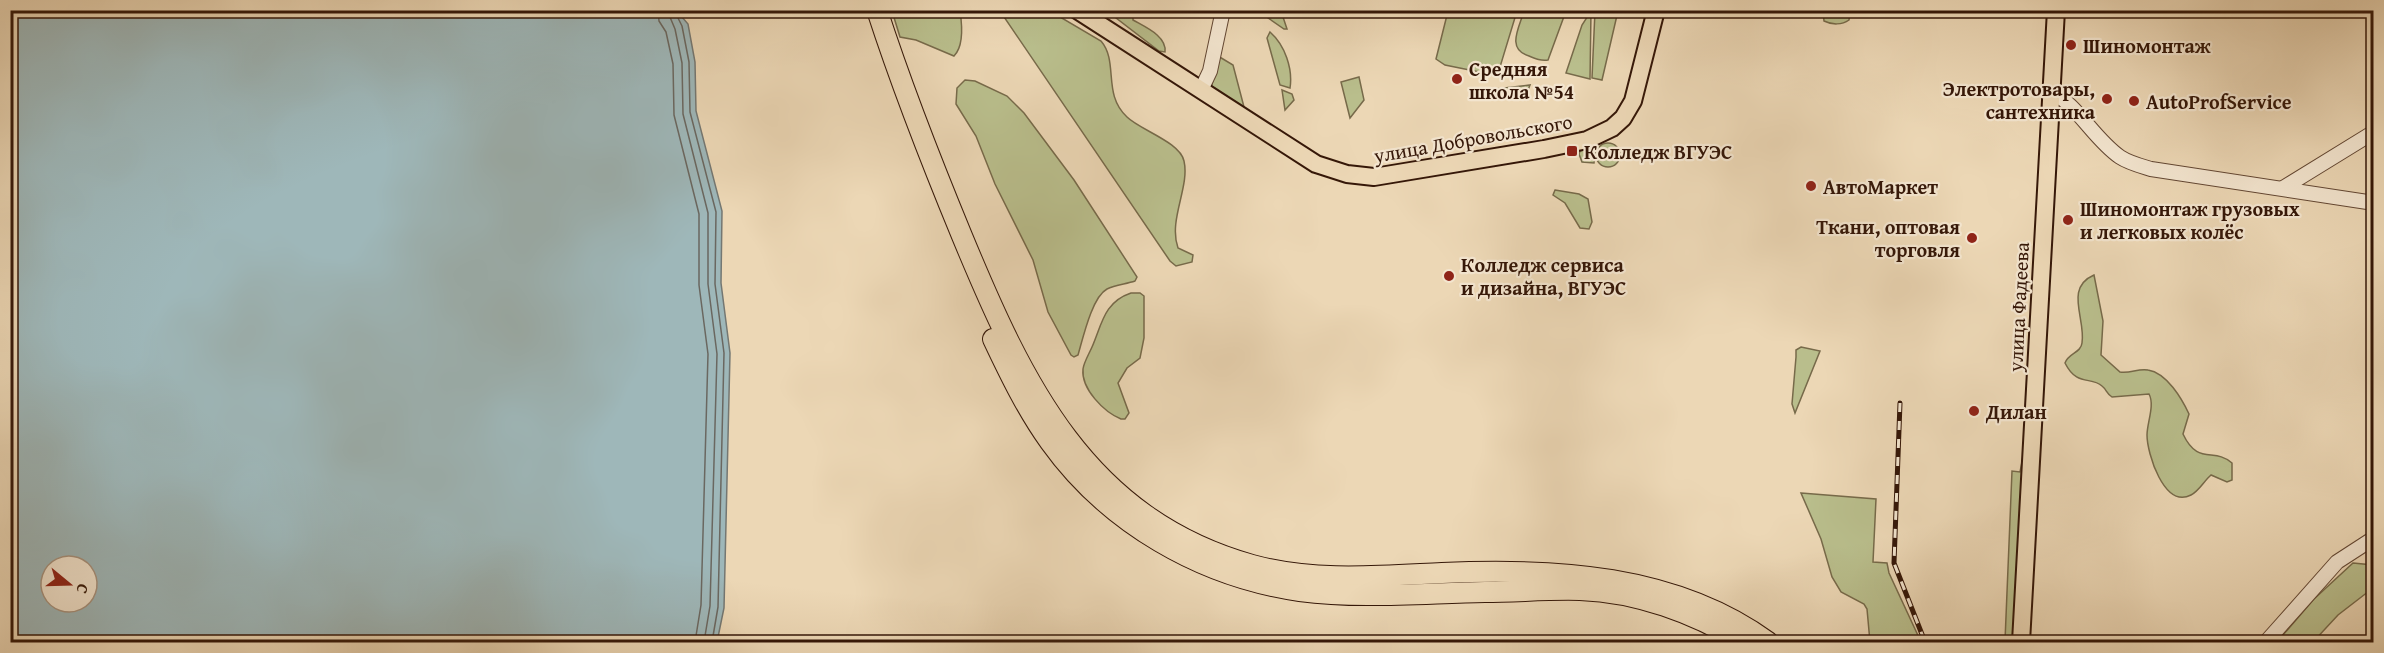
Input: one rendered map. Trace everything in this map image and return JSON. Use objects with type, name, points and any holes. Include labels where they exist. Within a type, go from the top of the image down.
[{"type":"highway","points":[[863,10],[898,119],[986,322],[1020,394],[1048,440],[1076,475],[1139,530],[1199,563],[1248,580],[1299,591],[1349,594],[1581,590],[1659,604],[1693,616],[1742,642]]},
{"type":"highway","points":[[877,10],[911,114],[988,297],[1032,386],[1076,451],[1100,477],[1146,516],[1205,549],[1253,565],[1303,574],[1350,578],[1481,572],[1627,581],[1697,604],[1732,620],[1768,642]]},
{"type":"main road","name":"улица Добровольского","points":[[1077,10],[1316,164],[1347,174],[1374,177],[1545,149],[1598,136],[1623,118],[1633,101],[1656,10]]},
{"type":"main road","name":"улица Фадеева","points":[[2021,642],[2056,10]]},
{"type":"street","points":[[1201,90],[1209,71],[1223,10]]},
{"type":"street","points":[[2051,91],[2062,97],[2122,159],[2151,169],[2216,181],[2283,188],[2373,203]]},
{"type":"street","points":[[2283,188],[2373,132]]},
{"type":"street","points":[[2266,642],[2337,562],[2373,538]]},
{"type":"green space","points":[[892,11],[960,11],[962,35],[957,52],[954,56],[916,40],[900,37]]},
{"type":"green space","points":[[1000,11],[1050,11],[1101,41],[1109,58],[1115,98],[1119,108],[1133,122],[1168,142],[1181,154],[1184,161],[1184,182],[1177,215],[1176,237],[1178,248],[1193,255],[1192,262],[1176,266],[1170,261]]},
{"type":"green space","points":[[1107,11],[1141,11],[1133,17],[1133,20],[1149,29],[1163,41],[1165,52],[1159,51]]},
{"type":"green space","points":[[1258,11],[1281,11],[1287,29],[1284,29]]},
{"type":"green space","points":[[1448,11],[1517,11],[1500,67],[1494,75],[1445,65],[1436,59]]},
{"type":"green space","points":[[1524,11],[1566,11],[1548,60],[1534,58],[1522,53],[1518,48],[1516,37]]},
{"type":"green space","points":[[1591,11],[1590,79],[1566,73],[1582,25]]},
{"type":"green space","points":[[1595,11],[1618,11],[1602,80],[1592,78]]},
{"type":"green space","points":[[1823,11],[1850,11],[1849,20],[1840,24],[1824,21]]},
{"type":"green space","points":[[1270,32],[1284,50],[1287,58],[1290,88],[1280,85],[1267,38]]},
{"type":"green space","points":[[1218,56],[1233,65],[1244,107],[1240,108],[1211,89]]},
{"type":"green space","points":[[1359,77],[1364,100],[1350,118],[1341,82]]},
{"type":"green space","points":[[965,80],[975,81],[1007,96],[1024,113],[1074,180],[1137,277],[1135,281],[1107,289],[1102,293],[1089,319],[1078,355],[1074,357],[1048,312],[1033,260],[995,184],[976,136],[956,104],[957,88]]},
{"type":"green space","points":[[1530,85],[1526,95],[1505,97],[1495,89]]},
{"type":"green space","points":[[1282,90],[1292,94],[1294,100],[1285,110]]},
{"type":"green space","points":[[1608,143],[1616,147],[1620,155],[1616,163],[1608,167],[1600,163],[1596,155],[1600,147]]},
{"type":"green space","points":[[1596,146],[1594,163],[1582,162],[1580,151]]},
{"type":"green space","points":[[1555,190],[1579,194],[1588,199],[1592,222],[1589,229],[1580,228],[1565,203],[1553,195]]},
{"type":"green space","points":[[2094,275],[2103,321],[2101,355],[2120,372],[2148,370],[2167,381],[2178,394],[2189,414],[2183,434],[2189,444],[2200,453],[2219,456],[2232,463],[2232,480],[2227,482],[2211,475],[2191,495],[2181,497],[2173,494],[2159,477],[2150,454],[2147,435],[2151,409],[2149,394],[2112,397],[2098,383],[2074,375],[2065,363],[2082,343],[2078,296],[2085,281]]},
{"type":"green space","points":[[1131,293],[1140,293],[1144,296],[1144,338],[1140,358],[1127,368],[1118,383],[1129,413],[1125,419],[1121,419],[1114,416],[1095,399],[1083,377],[1083,369],[1109,308]]},
{"type":"green space","points":[[1801,347],[1820,351],[1795,413],[1792,404],[1796,350]]},
{"type":"green space","points":[[2024,452],[2017,642],[1996,642],[2005,641],[2012,471],[2020,472]]},
{"type":"green space","points":[[1801,493],[1876,499],[1873,562],[1887,563],[1889,573],[1921,642],[1870,642],[1867,609],[1864,604],[1841,592],[1832,577],[1821,539]]},
{"type":"green space","points":[[2353,563],[2373,565],[2373,588],[2338,615],[2313,642],[2277,642],[2314,599]]},
{"type":"water","points":[[676,10],[688,24],[695,62],[696,111],[722,211],[721,283],[730,353],[724,608],[717,642],[11,642],[11,11]]},
{"type":"railway","points":[[1900,403],[1894,563],[1925,642]]},
{"type":"place","name":"Шиномонтаж","points":[[2071,45]]},
{"type":"place","name":"Средняя школа №54","points":[[1457,79]]},
{"type":"place","name":"Электротовары, сантехника","points":[[2107,99]]},
{"type":"place","name":"AutoProfService","points":[[2134,101]]},
{"type":"place","name":"Колледж ВГУЭС","points":[[1572,151]]},
{"type":"place","name":"АвтоМаркет","points":[[1811,186]]},
{"type":"place","name":"Шиномонтаж грузовых и легковых колёс","points":[[2068,220]]},
{"type":"place","name":"Ткани, оптовая торговля","points":[[1972,238]]},
{"type":"place","name":"Колледж сервиса и дизайна, ВГУЭС","points":[[1449,276]]},
{"type":"place","name":"Дилан","points":[[1974,411]]}]
